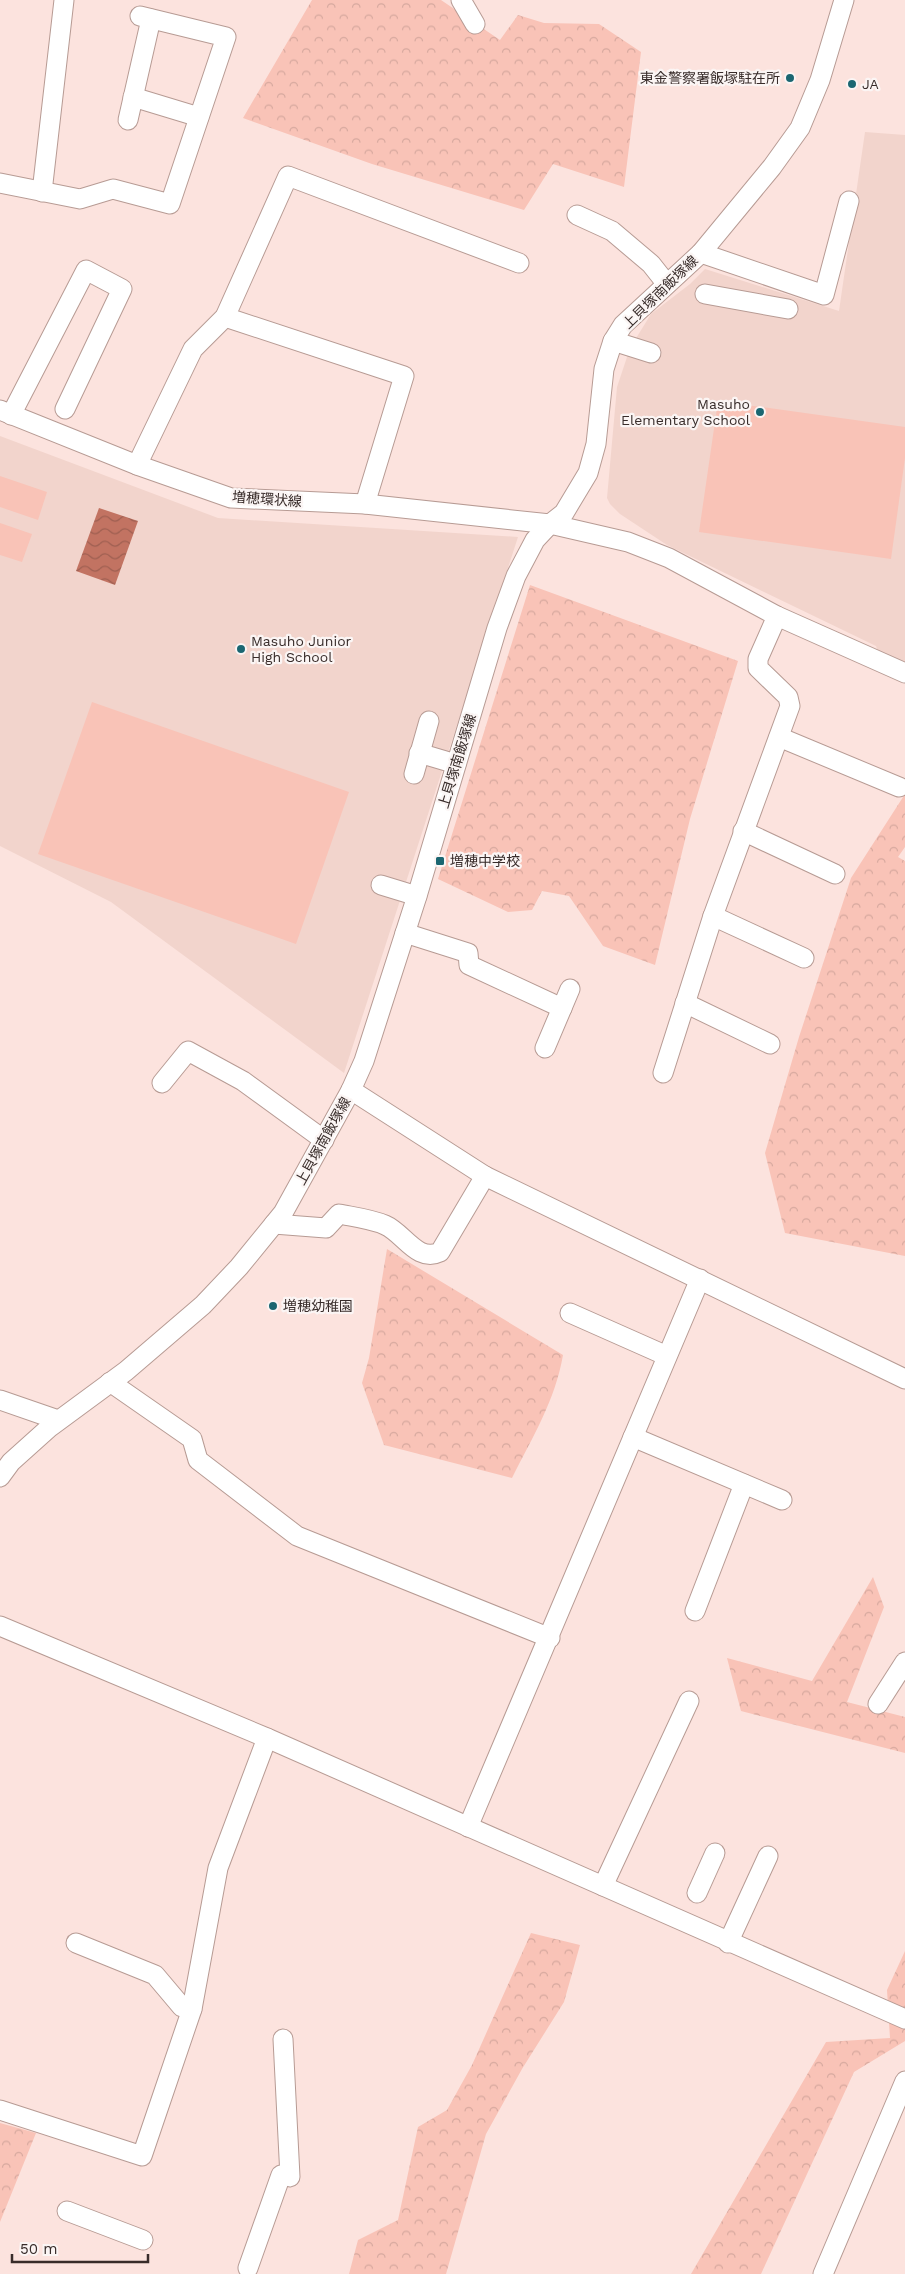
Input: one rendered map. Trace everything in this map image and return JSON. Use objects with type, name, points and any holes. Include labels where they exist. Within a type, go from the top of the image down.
[{"type":"street","points":[[42,192],[64,0]]},
{"type":"street","points":[[461,0],[476,24]]},
{"type":"street","name":"上貝塚南飯塚線","points":[[0,1478],[11,1462],[58,1420],[110,1382],[202,1305],[239,1267],[283,1213],[351,1090],[364,1061],[417,896],[497,628],[516,576],[535,540],[564,513],[588,473],[596,444],[604,369],[613,341],[623,325],[701,253],[772,167],[800,128],[820,80],[844,0]]},
{"type":"street","points":[[0,184],[80,199],[113,190],[170,204],[226,37],[145,17],[128,120]]},
{"type":"street","points":[[133,97],[199,117]]},
{"type":"street","points":[[137,465],[193,349],[225,316],[288,176],[519,262]]},
{"type":"street","points":[[701,253],[824,295],[849,201]]},
{"type":"street","points":[[577,215],[612,231],[651,264],[666,284]]},
{"type":"street","points":[[6,413],[86,270],[122,289],[65,409]]},
{"type":"street","points":[[757,304],[768,276]]},
{"type":"street","points":[[705,294],[788,309]]},
{"type":"street","points":[[225,316],[404,376],[365,504]]},
{"type":"street","points":[[613,341],[651,353]]},
{"type":"street","name":"増穂環状線","points":[[6,413],[137,465],[231,498],[365,504],[550,524],[628,542],[669,558],[777,616],[905,673]]},
{"type":"street","points":[[663,1073],[713,916],[790,706],[788,697],[758,668],[758,659],[777,616]]},
{"type":"street","points":[[414,774],[429,721]]},
{"type":"street","points":[[779,737],[899,787]]},
{"type":"street","points":[[420,753],[456,764]]},
{"type":"street","points":[[743,831],[835,874]]},
{"type":"street","points":[[380,885],[417,896]]},
{"type":"street","points":[[713,916],[804,958]]},
{"type":"street","points":[[405,933],[468,952],[469,965],[562,1008]]},
{"type":"street","points":[[545,1048],[570,989]]},
{"type":"street","points":[[686,1003],[770,1044]]},
{"type":"street","points":[[162,1083],[188,1051],[244,1081],[324,1140]]},
{"type":"street","points":[[351,1090],[485,1176],[905,1379]]},
{"type":"street","points":[[274,1224],[326,1228],[339,1214],[386,1225],[424,1255],[434,1255],[440,1252],[485,1176]]},
{"type":"street","points":[[468,1827],[550,1638],[700,1279]]},
{"type":"street","points":[[570,1313],[667,1356]]},
{"type":"street","points":[[110,1382],[192,1439],[198,1460],[297,1536],[550,1638]]},
{"type":"street","points":[[0,1400],[58,1420]]},
{"type":"street","points":[[633,1437],[782,1500]]},
{"type":"street","points":[[695,1611],[744,1484]]},
{"type":"street","points":[[0,1626],[267,1738],[728,1943],[905,2019]]},
{"type":"street","points":[[878,1704],[905,1662]]},
{"type":"street","points":[[603,1886],[689,1701]]},
{"type":"street","points":[[0,2110],[142,2156],[192,2009],[218,1868],[267,1738]]},
{"type":"street","points":[[697,1893],[715,1853]]},
{"type":"street","points":[[728,1943],[768,1856]]},
{"type":"street","points":[[76,1943],[155,1976],[182,2007],[192,2009]]},
{"type":"street","points":[[248,2268],[286,2176],[283,2039]]},
{"type":"street","points":[[823,2274],[905,2081]]},
{"type":"street","points":[[67,2211],[143,2240]]},
{"type":"shaded area","name":"Masuho Elementary School","points":[[865,132],[905,135],[905,663],[878,652],[876,646],[667,545],[620,514],[607,498],[617,387],[630,348],[651,314],[690,284],[705,269],[839,311]]},
{"type":"shaded area","name":"Masuho Junior High School","points":[[0,436],[218,518],[518,537],[344,1073],[111,902],[0,846]]},
{"type":"green space","points":[[312,0],[441,0],[500,40],[518,15],[544,23],[599,24],[641,52],[624,187],[553,164],[524,210],[372,164],[243,118]]},
{"type":"green space","points":[[718,401],[905,427],[905,458],[891,559],[699,532]]},
{"type":"green space","points":[[0,476],[47,492],[38,520],[0,507]]},
{"type":"green space","points":[[0,523],[32,534],[22,562],[0,555]]},
{"type":"green space","points":[[530,585],[738,661],[690,819],[655,965],[603,946],[569,896],[542,891],[532,910],[508,912],[438,879]]},
{"type":"green space","points":[[92,702],[349,792],[296,944],[38,854]]},
{"type":"green space","points":[[905,794],[905,847],[898,857],[905,861],[905,1256],[785,1233],[765,1153],[799,1037],[851,878]]},
{"type":"green space","points":[[387,1249],[563,1355],[555,1388],[549,1403],[512,1478],[384,1445],[362,1383],[369,1358]]},
{"type":"green space","points":[[873,1577],[884,1607],[847,1702],[905,1717],[905,1753],[741,1711],[727,1658],[812,1681]]},
{"type":"green space","points":[[531,1933],[580,1945],[564,2002],[522,2069],[486,2134],[446,2274],[349,2274],[358,2240],[398,2220],[418,2127],[447,2110],[472,2065]]},
{"type":"green space","points":[[905,1951],[905,2041],[854,2072],[761,2274],[691,2274],[826,2042],[890,2038],[887,1990]]},
{"type":"green space","points":[[0,2123],[36,2133],[0,2222]]},
{"type":"water","points":[[99,508],[138,521],[115,585],[76,571]]},
{"type":"place","name":"東金警察署飯塚駐在所","points":[[790,78]]},
{"type":"place","name":"JA","points":[[852,84]]},
{"type":"place","name":"Masuho Elementary School","points":[[760,412]]},
{"type":"place","name":"Masuho Junior High School","points":[[241,649]]},
{"type":"place","name":"増穂中学校","points":[[440,861]]},
{"type":"place","name":"増穂幼稚園","points":[[273,1306]]}]
